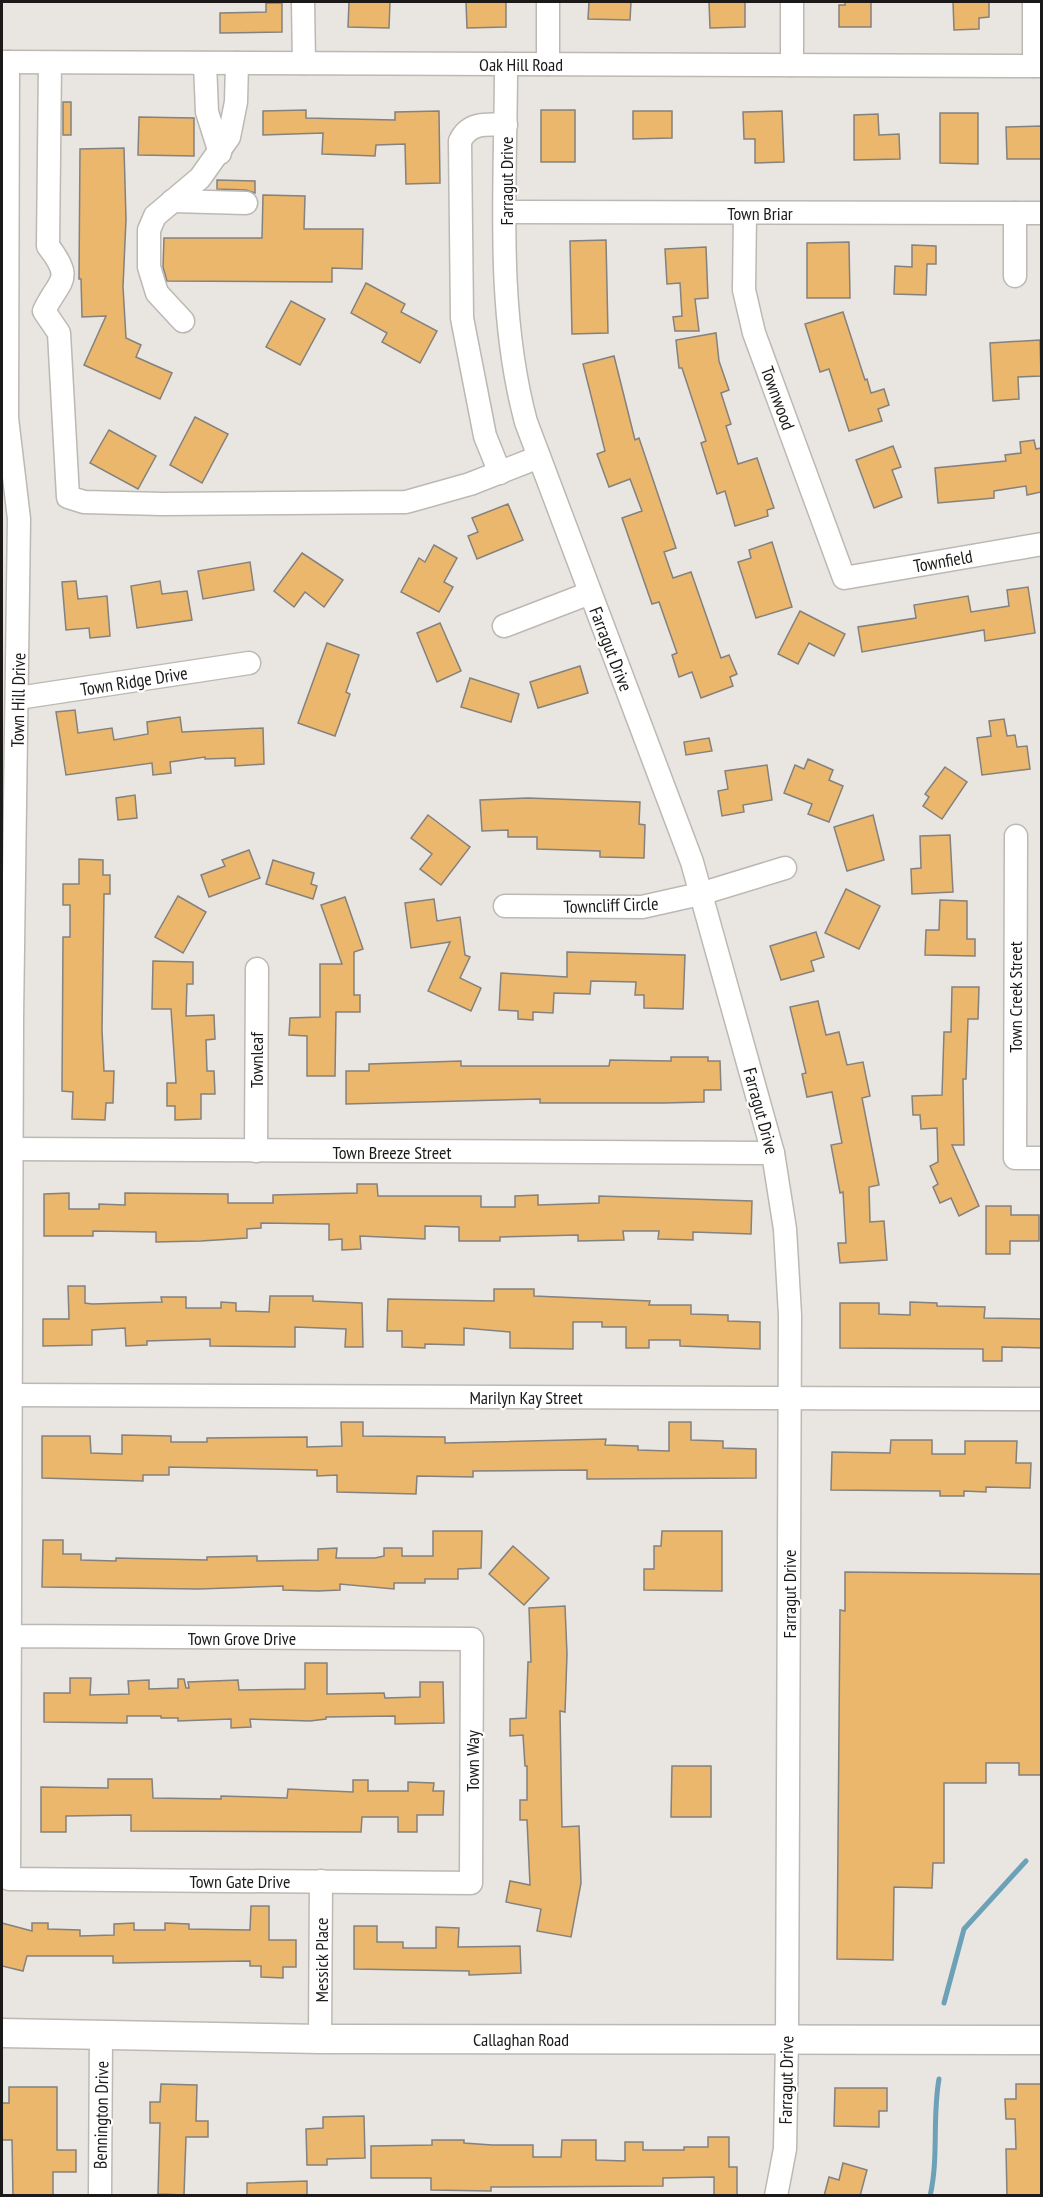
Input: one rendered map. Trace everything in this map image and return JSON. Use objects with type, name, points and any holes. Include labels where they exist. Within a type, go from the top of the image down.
[{"type":"main road","name":"Callaghan Road","points":[[2,2033],[320,2039],[1041,2040]]},
{"type":"street","points":[[303,2],[304,63]]},
{"type":"street","points":[[548,2],[548,64]]},
{"type":"street","points":[[792,2],[792,65]]},
{"type":"street","points":[[1034,2],[1038,66]]},
{"type":"street","name":"Oak Hill Road","points":[[5,62],[1038,66]]},
{"type":"street","name":"Town Hill Drive","points":[[5,62],[7,418],[19,519],[18,698],[7,1019],[12,1149],[9,1879]]},
{"type":"street","points":[[50,63],[48,246],[61,263],[64,277],[44,311],[59,333],[68,498],[84,502],[162,504],[405,502],[461,487],[539,457]]},
{"type":"street","points":[[206,63],[207,112],[220,153]]},
{"type":"street","points":[[183,321],[157,293],[149,267],[149,230],[155,216],[200,178],[220,153],[229,137],[236,102],[237,63]]},
{"type":"street","name":"Farragut Drive","points":[[506,64],[506,307],[514,376],[539,457],[675,812],[773,1153],[785,1229],[790,1315],[787,2039],[785,2149],[776,2196]]},
{"type":"street","points":[[500,473],[485,436],[462,318],[460,141],[465,130],[478,124],[506,125]]},
{"type":"street","points":[[172,201],[246,203]]},
{"type":"street","name":"Town Briar","points":[[506,212],[1041,213]]},
{"type":"street","name":"Townwood","points":[[745,213],[744,290],[754,333],[844,578]]},
{"type":"street","points":[[1014,213],[1015,276]]},
{"type":"street","name":"Townfield","points":[[844,578],[1041,544]]},
{"type":"street","points":[[504,626],[590,593]]},
{"type":"street","name":"Town Ridge Drive","points":[[18,698],[249,663]]},
{"type":"street","name":"Town Creek Street","points":[[1016,836],[1014,1158],[1041,1158]]},
{"type":"street","name":"Towncliff Circle","points":[[505,906],[642,907],[700,894],[785,868]]},
{"type":"street","name":"Townleaf","points":[[256,1151],[257,969]]},
{"type":"street","name":"Town Breeze Street","points":[[12,1149],[773,1153]]},
{"type":"street","name":"Marilyn Kay Street","points":[[10,1395],[1041,1399]]},
{"type":"street","name":"Town Grove Drive","points":[[11,1636],[472,1639]]},
{"type":"street","name":"Town Way","points":[[471,1882],[472,1639]]},
{"type":"street","name":"Town Gate Drive","points":[[9,1879],[471,1882]]},
{"type":"street","name":"Messick Place","points":[[320,2039],[321,1881]]},
{"type":"street","name":"Bennington Drive","points":[[100,2196],[101,2034]]},
{"type":"building","points":[[349,2],[390,2],[389,28],[348,27]]},
{"type":"building","points":[[466,2],[506,2],[506,27],[467,28]]},
{"type":"building","points":[[589,2],[631,2],[630,20],[588,19]]},
{"type":"building","points":[[709,2],[745,2],[745,27],[710,28]]},
{"type":"building","points":[[845,2],[871,2],[871,27],[839,27],[839,5],[845,5]]},
{"type":"building","points":[[953,2],[989,2],[989,17],[979,18],[979,29],[954,30]]},
{"type":"building","points":[[266,3],[282,3],[282,32],[220,33],[220,13],[266,12]]},
{"type":"building","points":[[63,102],[71,102],[71,135],[63,135]]},
{"type":"building","points":[[306,110],[306,118],[395,120],[395,112],[439,111],[440,183],[406,184],[405,144],[376,145],[375,156],[322,154],[323,133],[263,135],[263,111]]},
{"type":"building","points":[[541,110],[575,110],[575,162],[541,162]]},
{"type":"building","points":[[633,111],[672,111],[672,138],[633,139]]},
{"type":"building","points":[[782,111],[784,162],[755,163],[755,139],[744,139],[743,112]]},
{"type":"building","points":[[940,113],[978,113],[978,164],[940,163]]},
{"type":"building","points":[[878,114],[879,135],[899,134],[900,159],[854,160],[854,115]]},
{"type":"building","points":[[139,117],[194,118],[194,156],[138,155]]},
{"type":"building","points":[[1041,126],[1041,159],[1007,159],[1006,127]]},
{"type":"building","points":[[124,148],[126,219],[123,287],[126,338],[141,345],[136,357],[172,373],[160,399],[84,365],[106,316],[82,317],[81,279],[79,279],[80,149]]},
{"type":"building","points":[[217,180],[255,181],[255,193],[246,190],[217,189]]},
{"type":"building","points":[[263,195],[305,196],[304,229],[363,229],[362,269],[332,268],[332,282],[167,281],[163,267],[164,238],[262,238]]},
{"type":"building","points":[[606,240],[608,333],[572,334],[570,241]]},
{"type":"building","points":[[849,242],[850,298],[807,298],[807,243]]},
{"type":"building","points":[[912,245],[936,246],[936,264],[927,264],[926,295],[894,294],[895,266],[912,267]]},
{"type":"building","points":[[706,247],[708,298],[695,299],[699,331],[675,331],[673,317],[682,316],[680,283],[667,284],[665,249]]},
{"type":"building","points":[[366,283],[405,304],[401,312],[437,331],[420,363],[382,342],[387,333],[351,313]]},
{"type":"building","points":[[291,301],[325,319],[300,365],[266,347]]},
{"type":"building","points":[[843,312],[871,393],[884,389],[889,405],[878,409],[882,421],[849,431],[829,369],[820,372],[805,324]]},
{"type":"building","points":[[716,333],[719,361],[729,390],[721,393],[731,424],[726,426],[738,464],[757,458],[774,508],[767,510],[768,516],[735,526],[725,491],[717,494],[701,443],[706,441],[682,368],[679,368],[676,340]]},
{"type":"building","points":[[1040,340],[1041,376],[1018,377],[1019,399],[993,401],[990,343]]},
{"type":"building","points":[[614,356],[635,440],[639,438],[676,548],[664,552],[673,578],[691,572],[721,658],[729,655],[737,674],[730,677],[733,686],[701,698],[692,672],[679,677],[672,655],[677,653],[659,602],[652,604],[622,518],[642,511],[630,479],[609,487],[597,454],[605,451],[583,364]]},
{"type":"building","points":[[195,417],[228,434],[202,483],[170,465]]},
{"type":"building","points":[[109,430],[156,456],[138,489],[90,463]]},
{"type":"building","points":[[1034,440],[1036,449],[1041,448],[1041,492],[1027,495],[1026,486],[994,491],[994,498],[938,503],[935,468],[1006,461],[1005,455],[1021,453],[1020,442]]},
{"type":"building","points":[[893,446],[901,467],[892,470],[902,497],[874,508],[856,460]]},
{"type":"building","points":[[508,504],[523,540],[477,559],[468,536],[478,532],[472,518]]},
{"type":"building","points":[[772,542],[792,607],[756,618],[738,562],[751,558],[749,550]]},
{"type":"building","points":[[434,545],[457,558],[444,582],[453,587],[439,612],[401,592],[419,558],[425,562]]},
{"type":"building","points":[[302,553],[343,580],[324,607],[305,592],[294,607],[274,591]]},
{"type":"building","points":[[250,562],[254,590],[203,599],[198,571]]},
{"type":"building","points":[[76,581],[78,599],[107,596],[110,636],[90,638],[89,628],[66,630],[62,582]]},
{"type":"building","points":[[160,581],[162,594],[187,591],[192,620],[137,628],[131,586]]},
{"type":"building","points":[[1028,587],[1035,633],[985,641],[984,630],[862,652],[858,627],[916,618],[914,605],[968,596],[971,612],[1009,606],[1007,590]]},
{"type":"building","points":[[800,611],[845,634],[834,656],[809,643],[798,664],[778,654]]},
{"type":"building","points":[[440,623],[461,671],[437,682],[417,633]]},
{"type":"building","points":[[327,643],[359,655],[346,692],[350,694],[335,736],[298,723]]},
{"type":"building","points":[[580,666],[588,693],[538,708],[530,682]]},
{"type":"building","points":[[470,678],[519,694],[511,722],[461,707]]},
{"type":"building","points":[[75,710],[78,733],[112,728],[114,740],[148,734],[147,722],[180,717],[182,732],[263,728],[264,764],[235,766],[235,758],[205,759],[205,757],[170,762],[171,773],[153,775],[152,763],[66,775],[56,712]]},
{"type":"building","points":[[1004,719],[1007,736],[1015,735],[1017,747],[1027,746],[1030,769],[982,775],[977,738],[991,736],[989,721]]},
{"type":"building","points":[[709,738],[712,751],[686,755],[684,742]]},
{"type":"building","points":[[808,759],[833,770],[829,780],[843,786],[829,822],[808,814],[812,804],[784,793],[795,765],[804,769]]},
{"type":"building","points":[[767,765],[772,800],[743,805],[744,812],[722,816],[718,791],[728,789],[725,771]]},
{"type":"building","points":[[945,767],[967,782],[942,819],[923,806],[929,797],[925,794]]},
{"type":"building","points":[[135,795],[137,818],[118,820],[116,798]]},
{"type":"building","points":[[528,798],[640,802],[639,824],[645,825],[644,858],[600,857],[600,851],[537,849],[537,837],[508,837],[508,830],[482,831],[480,800]]},
{"type":"building","points":[[428,815],[470,847],[441,885],[420,869],[432,854],[411,838]]},
{"type":"building","points":[[873,815],[884,860],[847,871],[834,827]]},
{"type":"building","points":[[950,835],[953,892],[912,894],[911,869],[921,868],[920,836]]},
{"type":"building","points":[[249,850],[260,878],[209,897],[201,875],[225,866],[222,860]]},
{"type":"building","points":[[79,859],[103,860],[103,875],[110,875],[110,894],[104,894],[102,1030],[104,1071],[114,1071],[113,1103],[106,1103],[105,1120],[72,1119],[73,1092],[62,1091],[63,937],[70,937],[70,905],[63,905],[63,884],[79,884]]},
{"type":"building","points":[[273,860],[314,873],[311,884],[317,886],[313,899],[266,884]]},
{"type":"building","points":[[846,889],[880,906],[859,949],[825,933]]},
{"type":"building","points":[[178,896],[206,912],[183,953],[155,937]]},
{"type":"building","points":[[345,897],[363,949],[354,952],[354,995],[360,995],[360,1012],[336,1012],[335,1076],[307,1076],[307,1036],[289,1035],[290,1018],[320,1017],[320,964],[342,964],[321,905]]},
{"type":"building","points":[[434,899],[437,921],[460,917],[465,955],[470,957],[460,978],[481,988],[471,1011],[428,991],[450,942],[411,948],[405,903]]},
{"type":"building","points":[[940,900],[967,901],[967,939],[975,939],[975,956],[925,955],[926,930],[939,930]]},
{"type":"building","points":[[816,932],[824,957],[811,961],[814,971],[781,980],[770,946]]},
{"type":"building","points":[[567,952],[685,955],[683,1009],[644,1008],[644,995],[635,995],[636,982],[591,981],[590,994],[554,993],[553,1013],[533,1012],[533,1020],[518,1019],[518,1011],[499,1010],[501,973],[567,977]]},
{"type":"building","points":[[153,961],[193,962],[193,984],[187,984],[186,1016],[214,1015],[215,1039],[206,1040],[207,1071],[214,1071],[215,1094],[201,1094],[201,1119],[175,1120],[175,1106],[167,1106],[167,1083],[176,1083],[171,1009],[152,1009]]},
{"type":"building","points":[[952,987],[979,987],[978,1019],[968,1019],[966,1079],[963,1079],[964,1145],[952,1145],[979,1206],[959,1216],[951,1198],[940,1203],[933,1187],[938,1184],[930,1166],[938,1162],[937,1128],[921,1129],[920,1115],[913,1115],[912,1096],[942,1095],[944,1032],[951,1032]]},
{"type":"building","points":[[818,1001],[826,1035],[839,1032],[847,1065],[863,1062],[870,1096],[862,1098],[879,1185],[869,1187],[870,1222],[884,1221],[887,1260],[840,1263],[838,1243],[846,1243],[843,1192],[840,1193],[831,1145],[842,1143],[832,1092],[807,1097],[802,1074],[806,1073],[790,1007]]},
{"type":"building","points":[[671,1057],[708,1057],[708,1061],[720,1061],[721,1090],[704,1090],[704,1102],[540,1103],[540,1099],[346,1104],[346,1071],[369,1071],[369,1064],[461,1061],[461,1066],[609,1066],[610,1060],[671,1061]]},
{"type":"building","points":[[357,1184],[377,1184],[378,1196],[481,1196],[481,1207],[515,1207],[515,1196],[538,1195],[538,1205],[599,1203],[599,1196],[752,1201],[751,1234],[693,1232],[693,1240],[658,1239],[659,1231],[623,1231],[624,1240],[578,1241],[578,1235],[500,1237],[500,1241],[459,1241],[459,1227],[425,1226],[425,1239],[360,1236],[361,1249],[342,1250],[342,1239],[329,1240],[329,1224],[261,1223],[261,1228],[247,1229],[247,1238],[201,1241],[156,1242],[156,1232],[93,1231],[93,1236],[44,1236],[44,1194],[69,1193],[69,1209],[99,1209],[99,1204],[125,1205],[125,1193],[228,1194],[228,1203],[273,1203],[273,1195],[357,1193]]},
{"type":"building","points":[[986,1206],[1011,1206],[1011,1215],[1039,1215],[1039,1241],[1010,1241],[1010,1254],[986,1254]]},
{"type":"building","points":[[68,1286],[85,1286],[85,1303],[92,1304],[162,1302],[161,1297],[186,1297],[186,1308],[221,1308],[221,1302],[236,1303],[236,1311],[269,1312],[270,1296],[313,1296],[313,1301],[362,1303],[363,1347],[345,1347],[346,1329],[295,1327],[295,1347],[210,1346],[210,1339],[147,1341],[147,1345],[126,1346],[125,1328],[92,1330],[92,1345],[43,1346],[43,1319],[69,1319]]},
{"type":"building","points":[[494,1289],[534,1289],[534,1296],[650,1301],[649,1305],[691,1305],[691,1314],[728,1315],[728,1321],[760,1322],[760,1349],[680,1346],[680,1340],[649,1340],[649,1348],[626,1348],[626,1327],[602,1327],[602,1322],[573,1322],[573,1349],[510,1348],[510,1332],[464,1328],[464,1345],[425,1344],[425,1348],[402,1347],[402,1331],[387,1331],[388,1299],[494,1301]]},
{"type":"building","points":[[910,1302],[937,1303],[937,1306],[985,1307],[984,1318],[1041,1319],[1041,1348],[1002,1347],[1002,1361],[983,1361],[983,1349],[840,1348],[840,1303],[879,1303],[879,1314],[910,1315]]},
{"type":"building","points":[[341,1422],[363,1422],[363,1436],[445,1437],[445,1443],[606,1439],[605,1445],[638,1446],[638,1450],[669,1451],[669,1422],[691,1422],[691,1440],[723,1441],[723,1448],[756,1449],[756,1478],[587,1479],[587,1470],[473,1471],[473,1477],[417,1476],[416,1494],[337,1492],[337,1475],[317,1476],[317,1470],[169,1467],[169,1475],[143,1475],[143,1481],[42,1478],[42,1436],[90,1436],[91,1453],[122,1454],[122,1435],[171,1436],[171,1442],[207,1442],[207,1438],[307,1437],[307,1447],[342,1446]]},
{"type":"building","points":[[891,1440],[932,1440],[932,1454],[965,1454],[965,1441],[1017,1441],[1016,1463],[1031,1463],[1030,1488],[986,1487],[986,1492],[964,1491],[964,1496],[940,1496],[940,1491],[831,1490],[832,1452],[890,1453]]},
{"type":"building","points":[[433,1531],[482,1531],[481,1568],[458,1569],[458,1579],[425,1579],[425,1583],[394,1583],[394,1589],[340,1584],[340,1590],[318,1591],[283,1590],[283,1586],[199,1589],[42,1587],[43,1540],[63,1540],[63,1554],[81,1554],[81,1560],[116,1561],[116,1558],[207,1560],[207,1557],[257,1556],[257,1561],[318,1560],[318,1549],[337,1548],[336,1558],[375,1558],[384,1556],[384,1548],[402,1548],[402,1556],[433,1556]]},
{"type":"building","points":[[662,1531],[722,1531],[722,1591],[644,1590],[644,1569],[654,1569],[654,1546],[661,1546]]},
{"type":"building","points":[[513,1546],[549,1578],[524,1605],[489,1574]]},
{"type":"building","points":[[845,1572],[1041,1574],[1041,1775],[1019,1775],[1019,1763],[986,1763],[986,1783],[944,1783],[944,1863],[933,1863],[932,1888],[894,1887],[893,1960],[837,1959],[840,1610],[845,1611]]},
{"type":"building","points":[[565,1606],[567,1654],[565,1712],[560,1711],[562,1827],[579,1826],[581,1883],[571,1937],[537,1931],[541,1909],[506,1902],[510,1881],[530,1885],[527,1820],[520,1820],[520,1800],[527,1800],[527,1766],[525,1766],[523,1735],[510,1736],[510,1719],[526,1718],[528,1662],[531,1662],[529,1608]]},
{"type":"building","points":[[305,1663],[327,1663],[327,1694],[384,1693],[385,1698],[420,1697],[420,1682],[443,1682],[444,1723],[395,1724],[395,1716],[326,1717],[326,1719],[310,1721],[250,1719],[251,1727],[231,1728],[231,1719],[178,1721],[178,1718],[161,1718],[161,1716],[127,1716],[127,1723],[44,1722],[44,1693],[70,1693],[70,1678],[91,1678],[90,1695],[129,1694],[128,1681],[149,1680],[149,1689],[178,1688],[178,1679],[184,1679],[186,1688],[189,1688],[188,1682],[238,1680],[239,1690],[305,1689]]},
{"type":"building","points":[[672,1766],[711,1766],[711,1817],[671,1817]]},
{"type":"building","points":[[108,1779],[152,1779],[153,1798],[221,1799],[221,1796],[287,1798],[288,1789],[353,1792],[353,1780],[368,1780],[368,1791],[408,1791],[408,1782],[434,1783],[433,1791],[444,1791],[443,1815],[417,1815],[417,1832],[398,1832],[398,1817],[362,1817],[361,1832],[131,1831],[131,1815],[66,1816],[66,1832],[41,1832],[41,1787],[108,1788]]},
{"type":"building","points":[[251,1906],[269,1906],[269,1940],[296,1940],[296,1967],[283,1967],[283,1978],[261,1977],[261,1966],[250,1966],[250,1961],[113,1963],[113,1956],[27,1956],[23,1971],[2,1966],[2,1923],[32,1931],[32,1923],[48,1923],[48,1929],[80,1930],[80,1936],[114,1935],[114,1924],[134,1923],[134,1930],[165,1930],[165,1923],[189,1924],[189,1929],[250,1930]]},
{"type":"building","points":[[354,1926],[377,1926],[377,1942],[403,1942],[403,1948],[436,1948],[436,1927],[459,1928],[458,1947],[520,1946],[521,1973],[469,1975],[469,1971],[354,1969]]},
{"type":"building","points":[[161,2084],[197,2085],[196,2121],[208,2121],[208,2137],[186,2137],[184,2195],[158,2194],[160,2123],[150,2123],[150,2102],[160,2102]]},
{"type":"building","points":[[1016,2084],[1041,2084],[1041,2196],[1007,2196],[1006,2149],[1016,2149],[1015,2119],[1006,2119],[1005,2099],[1016,2099]]},
{"type":"building","points":[[9,2087],[57,2087],[57,2150],[76,2150],[76,2172],[53,2172],[53,2196],[13,2196],[12,2140],[2,2140],[2,2103],[9,2103]]},
{"type":"building","points":[[835,2088],[887,2088],[887,2111],[879,2111],[879,2127],[834,2126]]},
{"type":"building","points":[[364,2116],[365,2158],[327,2159],[327,2165],[307,2165],[306,2129],[323,2128],[323,2117]]},
{"type":"building","points":[[708,2137],[729,2137],[729,2167],[737,2167],[737,2196],[714,2196],[714,2177],[663,2178],[663,2186],[491,2187],[491,2191],[431,2190],[431,2178],[371,2178],[371,2146],[432,2145],[432,2140],[464,2140],[464,2143],[533,2145],[533,2157],[561,2157],[562,2140],[596,2140],[596,2160],[625,2161],[625,2142],[643,2142],[643,2150],[684,2150],[684,2147],[708,2147]]},
{"type":"building","points":[[843,2163],[867,2170],[860,2196],[824,2196],[829,2177],[839,2180]]},
{"type":"building","points":[[307,2181],[307,2196],[247,2196],[247,2183]]},
{"type":"waterway","points":[[944,2003],[964,1929],[1026,1861]]},
{"type":"waterway","points":[[930,2196],[933,2182],[939,2079]]}]
